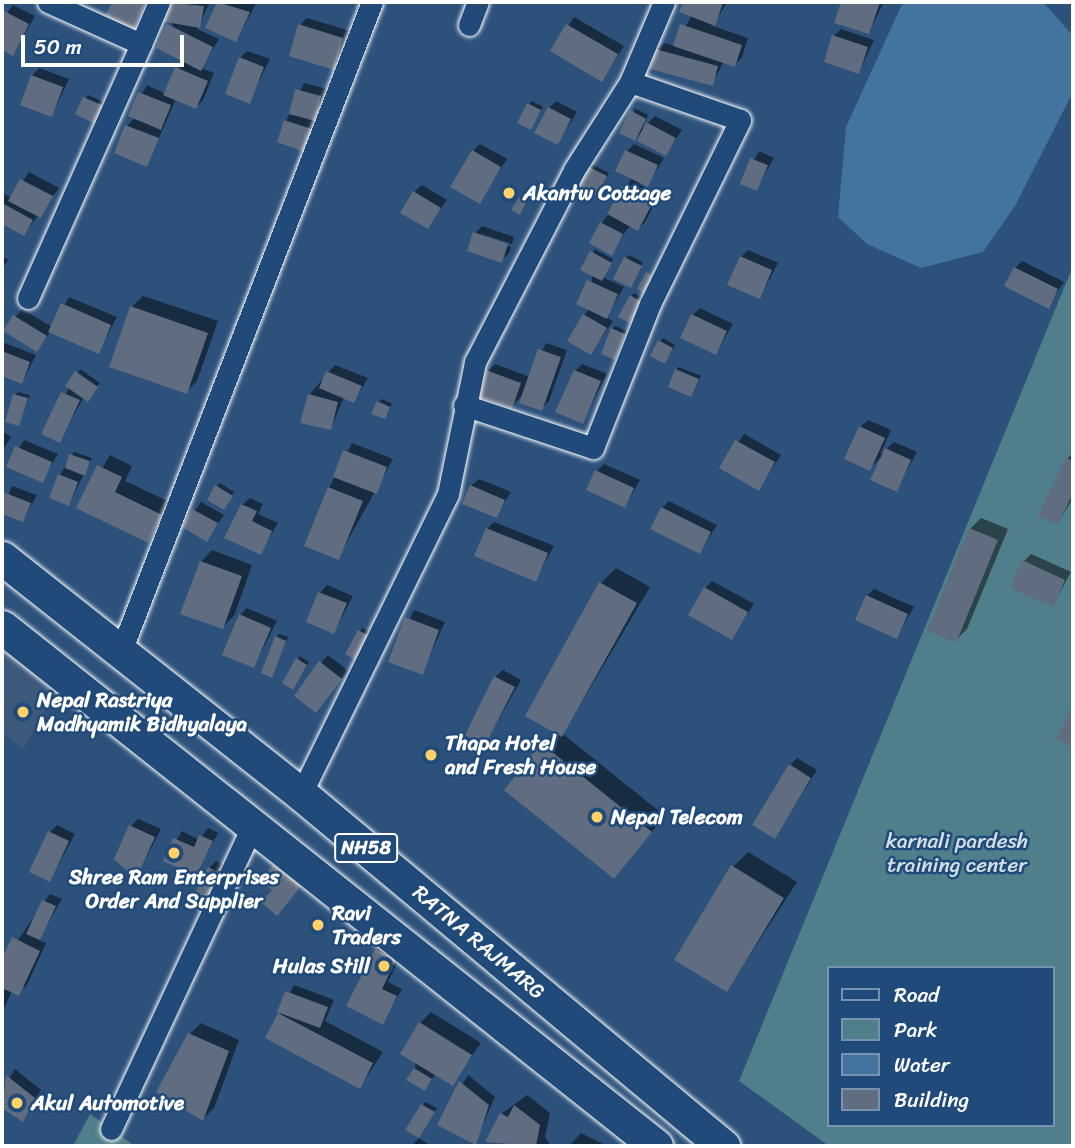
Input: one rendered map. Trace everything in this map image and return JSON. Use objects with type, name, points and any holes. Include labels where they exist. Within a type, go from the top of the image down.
[{"type":"highway","name":"RATNA RAJMARG","points":[[2,558],[301,794],[723,1146]]},
{"type":"highway","name":"NH58","points":[[6,638],[253,825],[656,1146]]},
{"type":"street","points":[[48,2],[141,44]]},
{"type":"street","points":[[28,298],[159,2]]},
{"type":"street","points":[[121,651],[372,2]]},
{"type":"street","points":[[469,25],[478,2]]},
{"type":"street","points":[[301,794],[449,494],[464,405],[475,362],[574,170],[630,82],[664,2]]},
{"type":"street","points":[[464,405],[593,449],[650,304],[740,120],[630,82]]},
{"type":"street","points":[[111,1129],[253,825]]},
{"type":"shaded area","name":"Nepal Rastriya Madhyamik Bidhyalaya","points":[[8,648],[57,690],[23,749],[2,733],[2,656]]},
{"type":"green space","name":"karnali pardesh training center","points":[[1073,266],[1073,1146],[829,1146],[739,1081]]},
{"type":"green space","points":[[90,1114],[135,1146],[73,1146]]},
{"type":"water","points":[[903,2],[1043,2],[1073,36],[1073,92],[1015,206],[983,252],[921,268],[867,244],[838,217],[846,127]]},
{"type":"building","points":[[112,2],[146,2],[133,30],[105,16]]},
{"type":"building","points":[[163,2],[204,6],[200,28],[160,21]]},
{"type":"building","points":[[217,2],[250,12],[236,42],[205,28]]},
{"type":"building","points":[[683,2],[723,3],[715,26],[679,12]]},
{"type":"building","points":[[841,2],[880,2],[869,34],[834,23]]},
{"type":"building","points":[[4,11],[29,24],[13,56],[2,50]]},
{"type":"building","points":[[167,24],[213,47],[201,71],[156,48]]},
{"type":"building","points":[[298,24],[343,38],[334,70],[289,56]]},
{"type":"building","points":[[566,24],[618,54],[602,82],[550,51]]},
{"type":"building","points":[[680,24],[742,45],[735,67],[673,46]]},
{"type":"building","points":[[832,35],[868,47],[859,74],[824,62]]},
{"type":"building","points":[[655,49],[718,66],[713,86],[650,69]]},
{"type":"building","points":[[239,57],[264,67],[250,104],[225,94]]},
{"type":"building","points":[[175,67],[208,81],[196,109],[163,95]]},
{"type":"building","points":[[31,75],[63,87],[52,117],[20,105]]},
{"type":"building","points":[[295,89],[321,96],[315,121],[289,114]]},
{"type":"building","points":[[138,92],[171,105],[161,130],[128,116]]},
{"type":"building","points":[[83,97],[106,107],[98,125],[75,114]]},
{"type":"building","points":[[527,103],[541,110],[531,130],[517,123]]},
{"type":"building","points":[[548,107],[571,119],[558,145],[534,133]]},
{"type":"building","points":[[630,110],[646,119],[635,141],[619,133]]},
{"type":"building","points":[[284,120],[315,130],[307,153],[277,142]]},
{"type":"building","points":[[646,122],[676,138],[666,156],[637,141]]},
{"type":"building","points":[[125,125],[159,138],[147,167],[114,153]]},
{"type":"building","points":[[472,150],[501,167],[480,204],[450,187]]},
{"type":"building","points":[[625,150],[658,165],[648,187],[615,171]]},
{"type":"building","points":[[750,158],[768,165],[757,191],[740,184]]},
{"type":"building","points":[[587,166],[607,176],[597,196],[577,186]]},
{"type":"building","points":[[20,179],[53,196],[41,218],[8,201]]},
{"type":"building","points":[[622,186],[653,202],[638,231],[607,214]]},
{"type":"building","points":[[413,191],[441,208],[428,229],[400,213]]},
{"type":"building","points":[[519,197],[527,202],[520,215],[511,210]]},
{"type":"building","points":[[2,203],[33,220],[24,236],[2,224]]},
{"type":"building","points":[[600,222],[623,234],[612,256],[589,243]]},
{"type":"building","points":[[473,232],[508,244],[502,263],[467,251]]},
{"type":"building","points":[[590,251],[612,263],[602,281],[580,270]]},
{"type":"building","points":[[740,256],[772,270],[760,299],[727,285]]},
{"type":"building","points":[[624,257],[642,266],[631,288],[613,279]]},
{"type":"building","points":[[1014,267],[1058,289],[1049,309],[1004,286]]},
{"type":"building","points":[[646,272],[655,277],[646,294],[637,289]]},
{"type":"building","points":[[587,280],[618,294],[607,319],[576,304]]},
{"type":"building","points":[[630,295],[645,304],[633,325],[618,317]]},
{"type":"building","points":[[61,303],[111,325],[99,354],[48,332]]},
{"type":"building","points":[[130,306],[208,333],[187,394],[109,367]]},
{"type":"building","points":[[583,314],[607,328],[591,355],[567,341]]},
{"type":"building","points":[[691,314],[727,331],[716,355],[680,338]]},
{"type":"building","points":[[13,315],[47,336],[37,352],[3,331]]},
{"type":"building","points":[[611,328],[625,334],[615,360],[601,354]]},
{"type":"building","points":[[658,340],[673,348],[665,364],[650,356]]},
{"type":"building","points":[[538,349],[561,357],[542,411],[519,403]]},
{"type":"building","points":[[2,351],[30,362],[22,384],[2,376]]},
{"type":"building","points":[[675,369],[699,379],[691,397],[668,387]]},
{"type":"building","points":[[486,370],[521,383],[512,409],[477,396]]},
{"type":"building","points":[[574,370],[601,381],[583,424],[555,412]]},
{"type":"building","points":[[75,371],[98,387],[88,402],[65,386]]},
{"type":"building","points":[[326,371],[362,386],[354,403],[319,388]]},
{"type":"building","points":[[61,392],[80,400],[60,443],[41,434]]},
{"type":"building","points":[[13,394],[28,398],[19,426],[5,422]]},
{"type":"building","points":[[308,394],[338,402],[331,430],[300,423]]},
{"type":"building","points":[[377,401],[390,407],[385,419],[371,414]]},
{"type":"building","points":[[859,426],[885,438],[870,471],[844,459]]},
{"type":"building","points":[[735,440],[775,462],[759,491],[719,468]]},
{"type":"building","points":[[15,446],[52,462],[43,483],[6,467]]},
{"type":"building","points":[[885,448],[911,460],[897,492],[870,480]]},
{"type":"building","points":[[343,450],[387,467],[377,494],[333,477]]},
{"type":"building","points":[[69,454],[90,461],[85,476],[65,468]]},
{"type":"building","points":[[1066,458],[1073,461],[1073,493],[1058,525],[1038,516]]},
{"type":"building","points":[[97,465],[122,477],[115,492],[162,515],[148,543],[76,508]]},
{"type":"building","points":[[595,470],[634,488],[625,508],[586,490]]},
{"type":"building","points":[[58,474],[78,482],[69,506],[49,498]]},
{"type":"building","points":[[215,485],[233,496],[224,510],[207,500]]},
{"type":"building","points":[[470,485],[505,500],[497,518],[462,504]]},
{"type":"building","points":[[328,487],[363,501],[339,560],[304,546]]},
{"type":"building","points":[[3,492],[31,503],[23,522],[2,514]]},
{"type":"building","points":[[241,504],[257,511],[252,521],[272,531],[261,555],[224,538]]},
{"type":"building","points":[[661,507],[711,532],[700,554],[650,529]]},
{"type":"building","points":[[192,509],[218,523],[207,542],[182,527]]},
{"type":"building","points":[[486,528],[548,553],[536,582],[474,556]]},
{"type":"building","points":[[969,528],[998,540],[956,643],[927,631]]},
{"type":"building","points":[[1022,560],[1065,580],[1053,607],[1010,588]]},
{"type":"building","points":[[200,561],[242,576],[223,629],[180,614]]},
{"type":"building","points":[[599,582],[637,603],[562,737],[525,716]]},
{"type":"building","points":[[704,587],[748,612],[732,640],[688,615]]},
{"type":"building","points":[[318,592],[347,603],[334,634],[306,622]]},
{"type":"building","points":[[866,595],[908,614],[897,639],[855,620]]},
{"type":"building","points":[[239,614],[271,628],[254,668],[222,655]]},
{"type":"building","points":[[405,617],[439,630],[423,675],[388,662]]},
{"type":"building","points":[[358,630],[371,637],[357,661],[345,654]]},
{"type":"building","points":[[275,636],[286,641],[272,678],[261,673]]},
{"type":"building","points":[[296,658],[307,665],[293,690],[282,683]]},
{"type":"building","points":[[319,661],[342,679],[316,713],[294,696]]},
{"type":"building","points":[[494,676],[515,687],[485,745],[465,735]]},
{"type":"building","points":[[1073,706],[1073,748],[1056,738]]},
{"type":"building","points":[[541,743],[652,832],[614,879],[504,790]]},
{"type":"building","points":[[789,764],[811,778],[775,839],[752,825]]},
{"type":"building","points":[[129,825],[155,837],[136,879],[114,859]]},
{"type":"building","points":[[48,831],[69,841],[50,882],[29,872]]},
{"type":"building","points":[[199,835],[213,841],[196,876],[163,861],[173,838],[194,847]]},
{"type":"building","points":[[275,862],[302,885],[277,916],[261,902],[272,890],[260,880]]},
{"type":"building","points":[[731,865],[784,898],[727,992],[674,960]]},
{"type":"building","points":[[208,867],[228,878],[208,916],[188,906]]},
{"type":"building","points":[[42,900],[56,906],[40,940],[26,934]]},
{"type":"building","points":[[12,937],[40,951],[19,996],[2,988],[2,958]]},
{"type":"building","points":[[375,949],[396,960],[382,989],[397,996],[383,1025],[346,1006]]},
{"type":"building","points":[[285,991],[328,1007],[320,1028],[277,1012]]},
{"type":"building","points":[[278,1013],[373,1063],[360,1089],[265,1038]]},
{"type":"building","points":[[419,1022],[472,1055],[453,1086],[400,1054]]},
{"type":"building","points":[[188,1033],[229,1051],[203,1121],[156,1092]]},
{"type":"building","points":[[414,1068],[432,1079],[425,1091],[406,1080]]},
{"type":"building","name":"Akul Automotive","points":[[6,1075],[35,1098],[23,1122],[2,1108]]},
{"type":"building","points":[[459,1081],[489,1105],[476,1145],[437,1125]]},
{"type":"building","points":[[421,1104],[435,1112],[419,1138],[405,1130]]},
{"type":"building","points":[[514,1105],[540,1125],[536,1146],[485,1142],[500,1113],[508,1117]]},
{"type":"place","name":"Akantw Cottage","points":[[509,193]]},
{"type":"place","name":"Nepal Rastriya Madhyamik Bidhyalaya","points":[[23,712]]},
{"type":"place","name":"Thapa Hotel and Fresh House","points":[[431,755]]},
{"type":"place","name":"Nepal Telecom","points":[[597,817]]},
{"type":"place","name":"Shree Ram Enterprises Order And Supplier","points":[[174,853]]},
{"type":"place","name":"Ravi Traders","points":[[318,925]]},
{"type":"place","name":"Hulas Still","points":[[384,966]]},
{"type":"place","name":"Akul Automotive","points":[[17,1103]]}]
